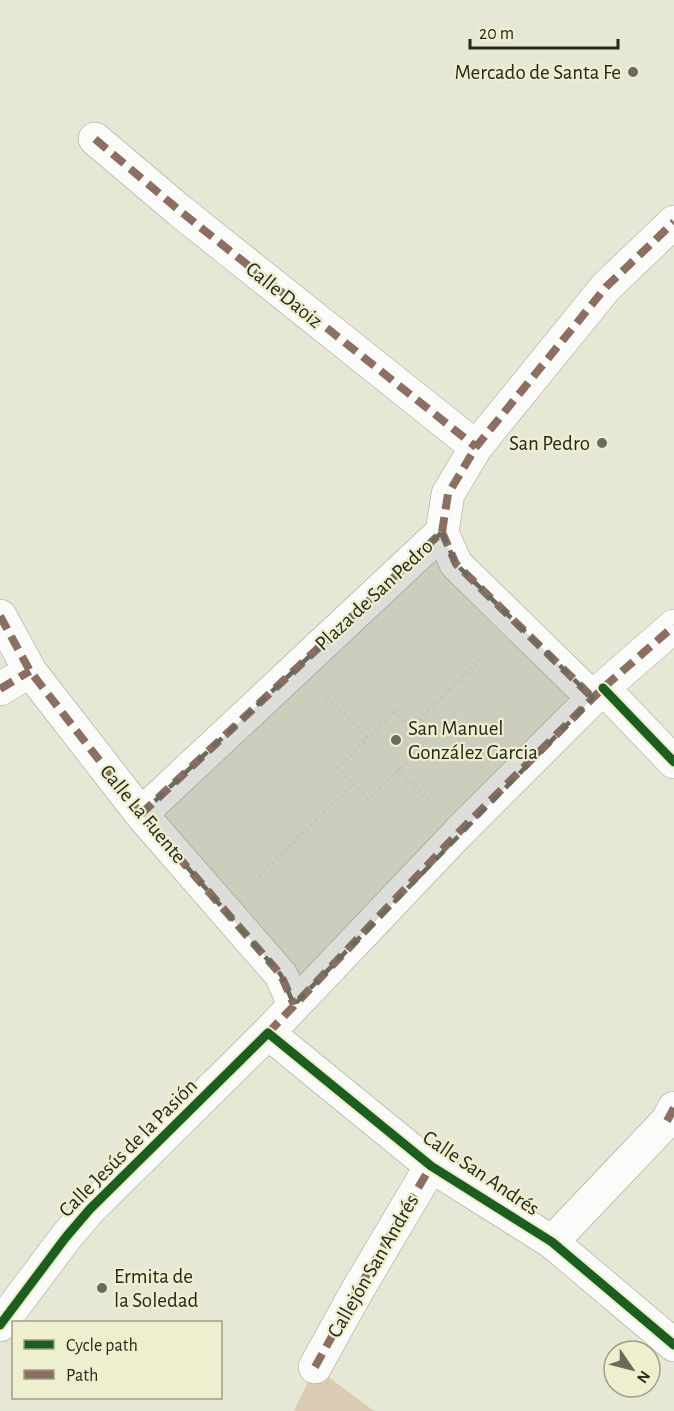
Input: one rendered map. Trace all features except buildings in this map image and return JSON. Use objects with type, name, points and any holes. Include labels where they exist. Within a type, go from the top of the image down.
[{"type":"street","name":"Calle Daoiz","points":[[95,139],[180,212],[476,447]]},
{"type":"street","points":[[441,532],[448,494],[476,447],[606,287],[674,222]]},
{"type":"street","name":"Plaza de San Pedro","points":[[141,814],[441,532],[456,564],[517,625],[598,693],[674,762]]},
{"type":"street","name":"Calle La Fuente","points":[[0,616],[30,671],[141,814],[282,975],[294,1005]]},
{"type":"street","points":[[268,1033],[459,832],[598,693],[674,626]]},
{"type":"street","points":[[0,689],[30,671]]},
{"type":"street","name":"Calle San Andrés","points":[[268,1033],[431,1166],[552,1242],[674,1345]]},
{"type":"street","name":"Calle Jesús de la Pasión","points":[[0,1325],[90,1209],[268,1033]]},
{"type":"street","points":[[552,1242],[672,1118]]},
{"type":"street","name":"Callejón San Andrés","points":[[315,1366],[431,1166]]},
{"type":"path","points":[[411,728],[517,625]]},
{"type":"path","points":[[298,666],[367,738]]},
{"type":"path","points":[[395,711],[426,743],[368,799],[338,768],[367,738],[395,711]]},
{"type":"path","points":[[224,910],[353,784]]},
{"type":"highlighted area","points":[[442,532],[456,564],[593,698],[294,1005],[281,975],[141,814]]},
{"type":"shaded area","points":[[315,1367],[374,1411],[294,1411]]},
{"type":"marked path","points":[[95,139],[180,211],[476,447]]},
{"type":"marked path","points":[[442,532],[448,494],[476,447],[606,287],[674,222]]},
{"type":"marked path","points":[[442,532],[456,564],[593,698]]},
{"type":"marked path","points":[[141,814],[442,532]]},
{"type":"marked path","points":[[0,616],[30,671],[141,814],[281,975],[294,1005]]},
{"type":"marked path","points":[[268,1033],[459,832],[603,688],[674,626]]},
{"type":"marked path","points":[[0,689],[30,671]]},
{"type":"marked path","points":[[667,1121],[674,1108]]},
{"type":"marked path","points":[[315,1367],[431,1166]]},
{"type":"cycle path","points":[[603,688],[674,762]]},
{"type":"cycle path","points":[[0,1325],[90,1209],[268,1033],[431,1166],[552,1242],[674,1345]]},
{"type":"place","name":"Mercado de Santa Fe","points":[[633,72]]},
{"type":"place","name":"San Pedro","points":[[602,443]]},
{"type":"place","name":"San Manuel González Garcia","points":[[396,740]]},
{"type":"place","name":"Ermita de la Soledad","points":[[102,1288]]}]
